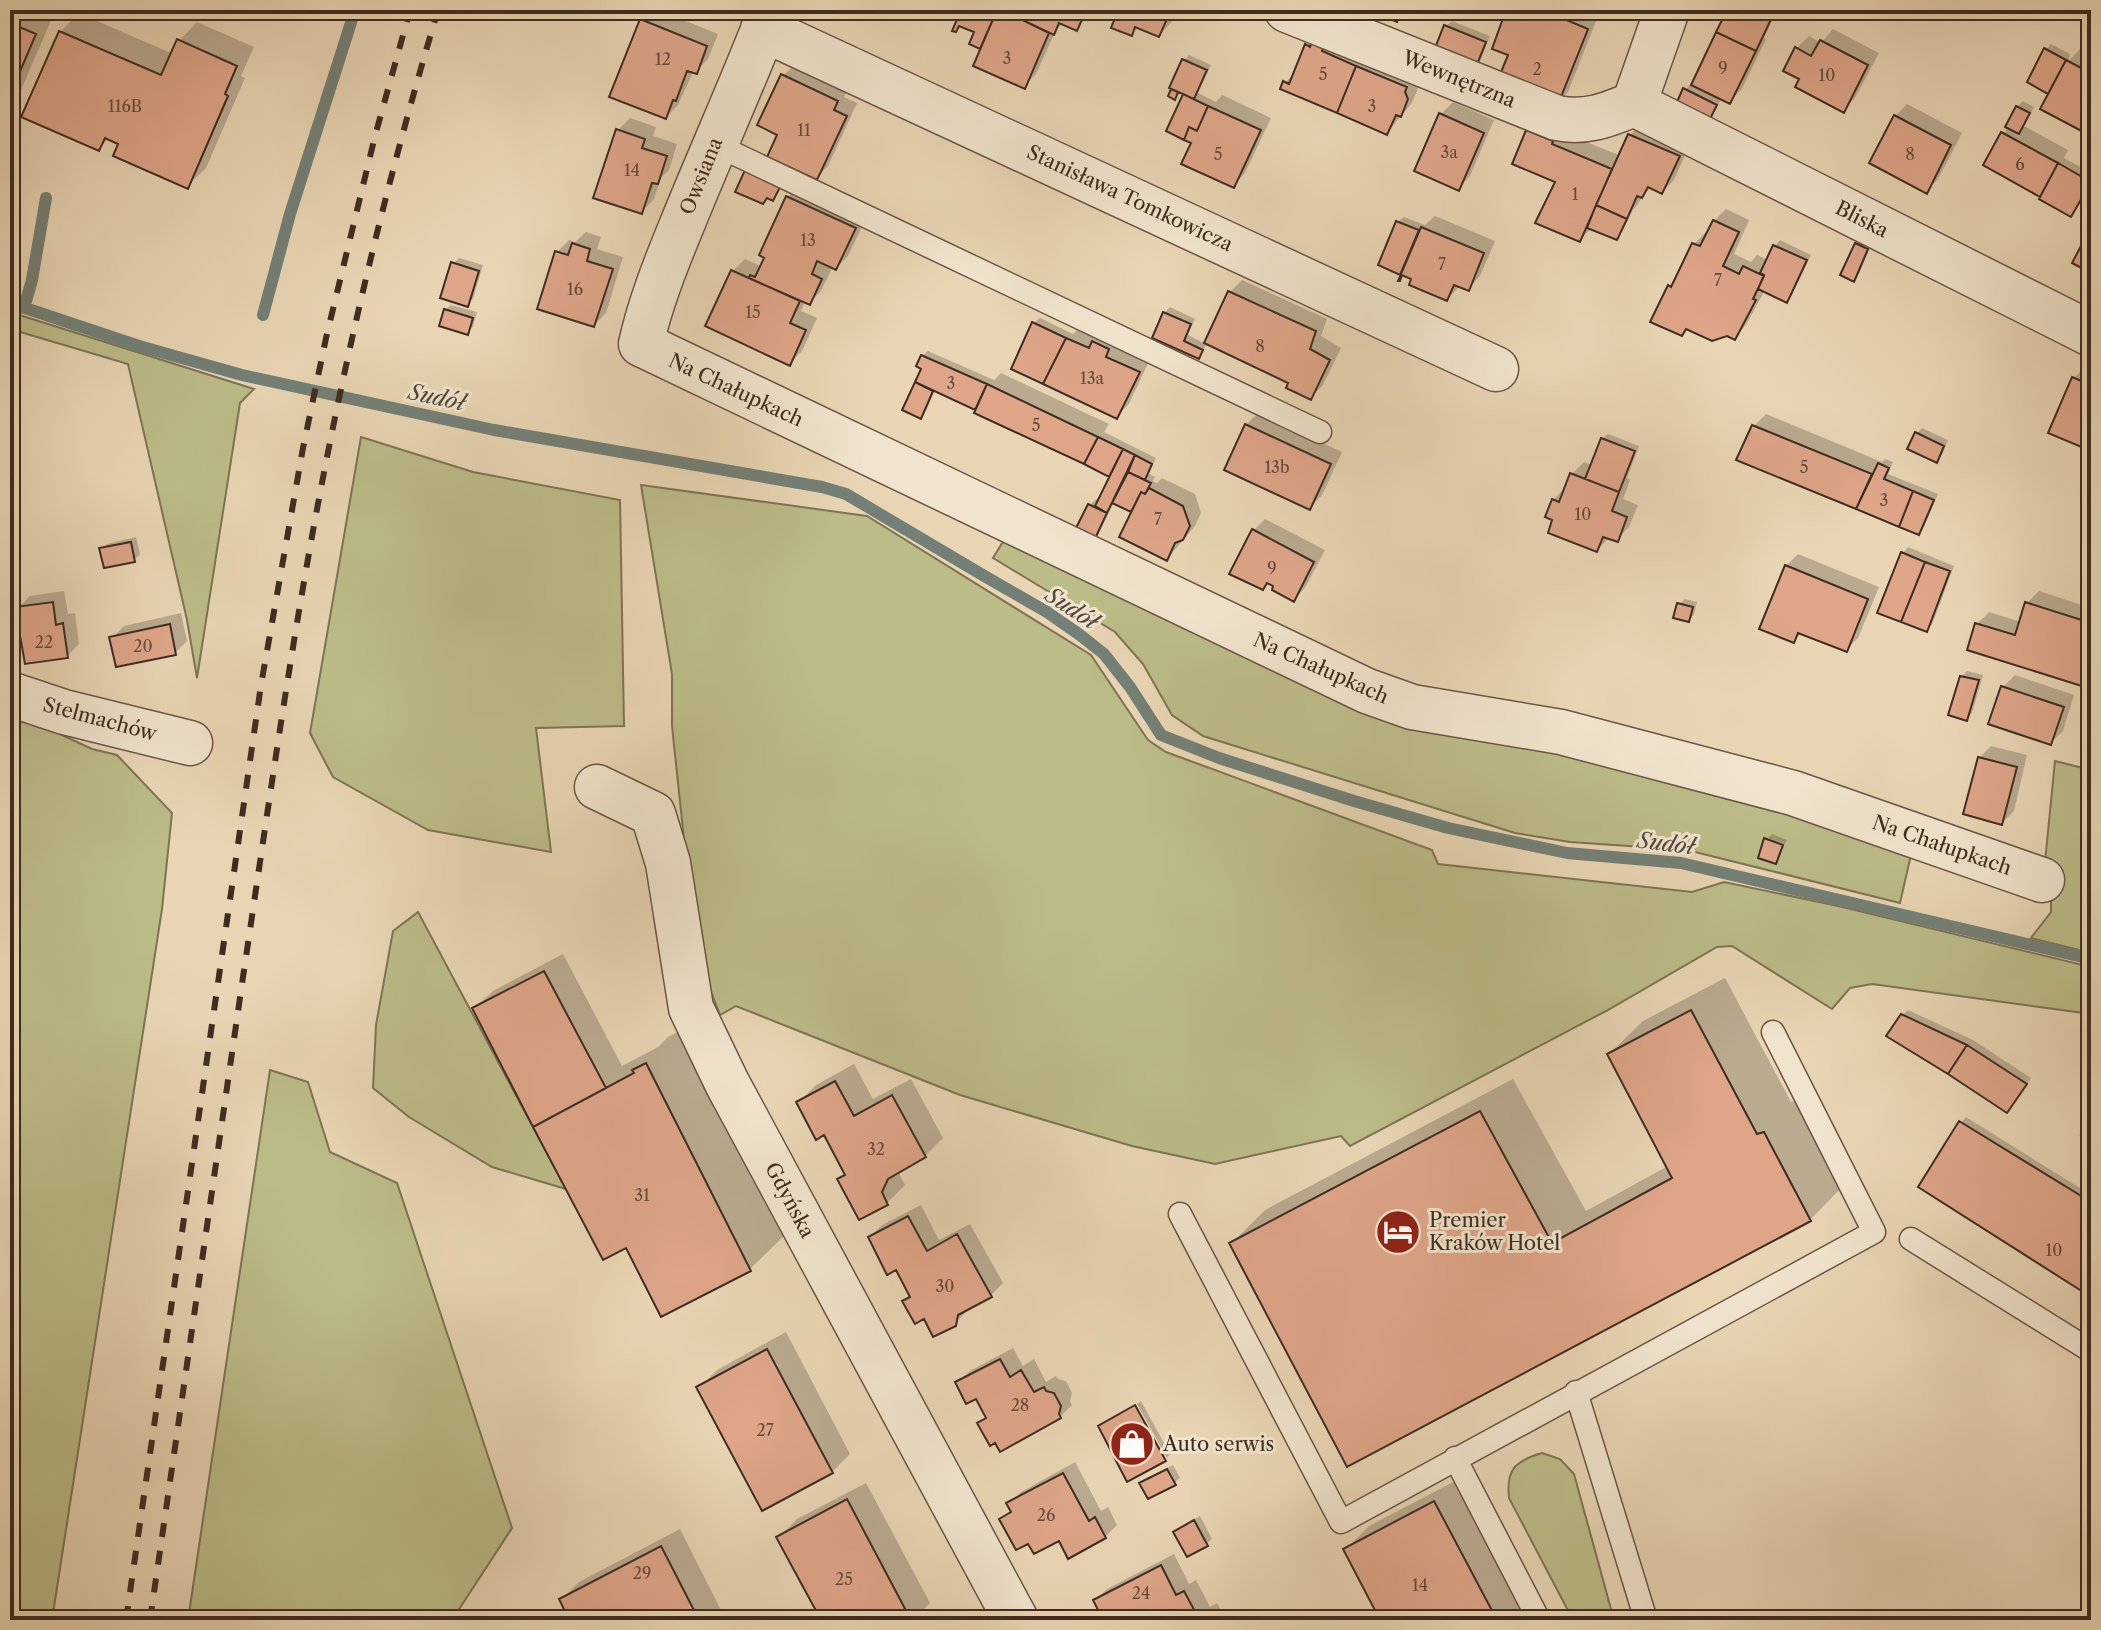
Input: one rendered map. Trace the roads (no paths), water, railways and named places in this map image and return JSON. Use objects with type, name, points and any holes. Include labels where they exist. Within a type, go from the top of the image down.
[{"type":"street","name":"Wewnętrzna","points":[[1287,10],[1557,118],[1593,120],[1634,104]]},
{"type":"street","points":[[1634,104],[1667,10]]},
{"type":"street","name":"Owsiana","points":[[641,344],[672,250],[767,19]]},
{"type":"street","name":"Stanisława Tomkowicza","points":[[767,19],[1496,369]]},
{"type":"street","name":"Bliska","points":[[1634,104],[2091,334]]},
{"type":"street","name":"Na Chałupkach","points":[[641,344],[1367,691],[1412,707],[1561,732],[1793,793],[2042,880]]},
{"type":"street","name":"Stelmachów","points":[[10,694],[64,712],[190,743]]},
{"type":"street","name":"Gdyńska","points":[[597,787],[653,814],[668,863],[691,1008],[727,1083],[1016,1620]]},
{"type":"lane","points":[[714,144],[1320,432]]},
{"type":"lane","points":[[1180,1214],[1341,1522],[1874,1232],[1773,1032]]},
{"type":"lane","points":[[1911,1239],[2091,1351]]},
{"type":"lane","points":[[1576,1392],[1646,1620]]},
{"type":"lane","points":[[1455,1458],[1539,1620]]},
{"type":"waterway","points":[[263,315],[290,214],[355,10]]},
{"type":"waterway","points":[[24,308],[46,198]]},
{"type":"waterway","name":"Sudół","points":[[10,303],[139,346],[242,375],[494,430],[822,487],[846,494],[1047,612],[1080,635],[1104,654],[1161,735],[1219,758],[1354,801],[1448,828],[1567,853],[1681,863],[2091,959]]},
{"type":"railway","points":[[126,1620],[261,685],[326,338],[375,136],[410,10]]},
{"type":"railway","points":[[150,1620],[272,781],[315,522],[364,288],[391,176],[438,10]]},
{"type":"place","name":"Premier Kraków Hotel","points":[[1398,1232]]},
{"type":"place","name":"Auto serwis","points":[[1132,1444]]}]
